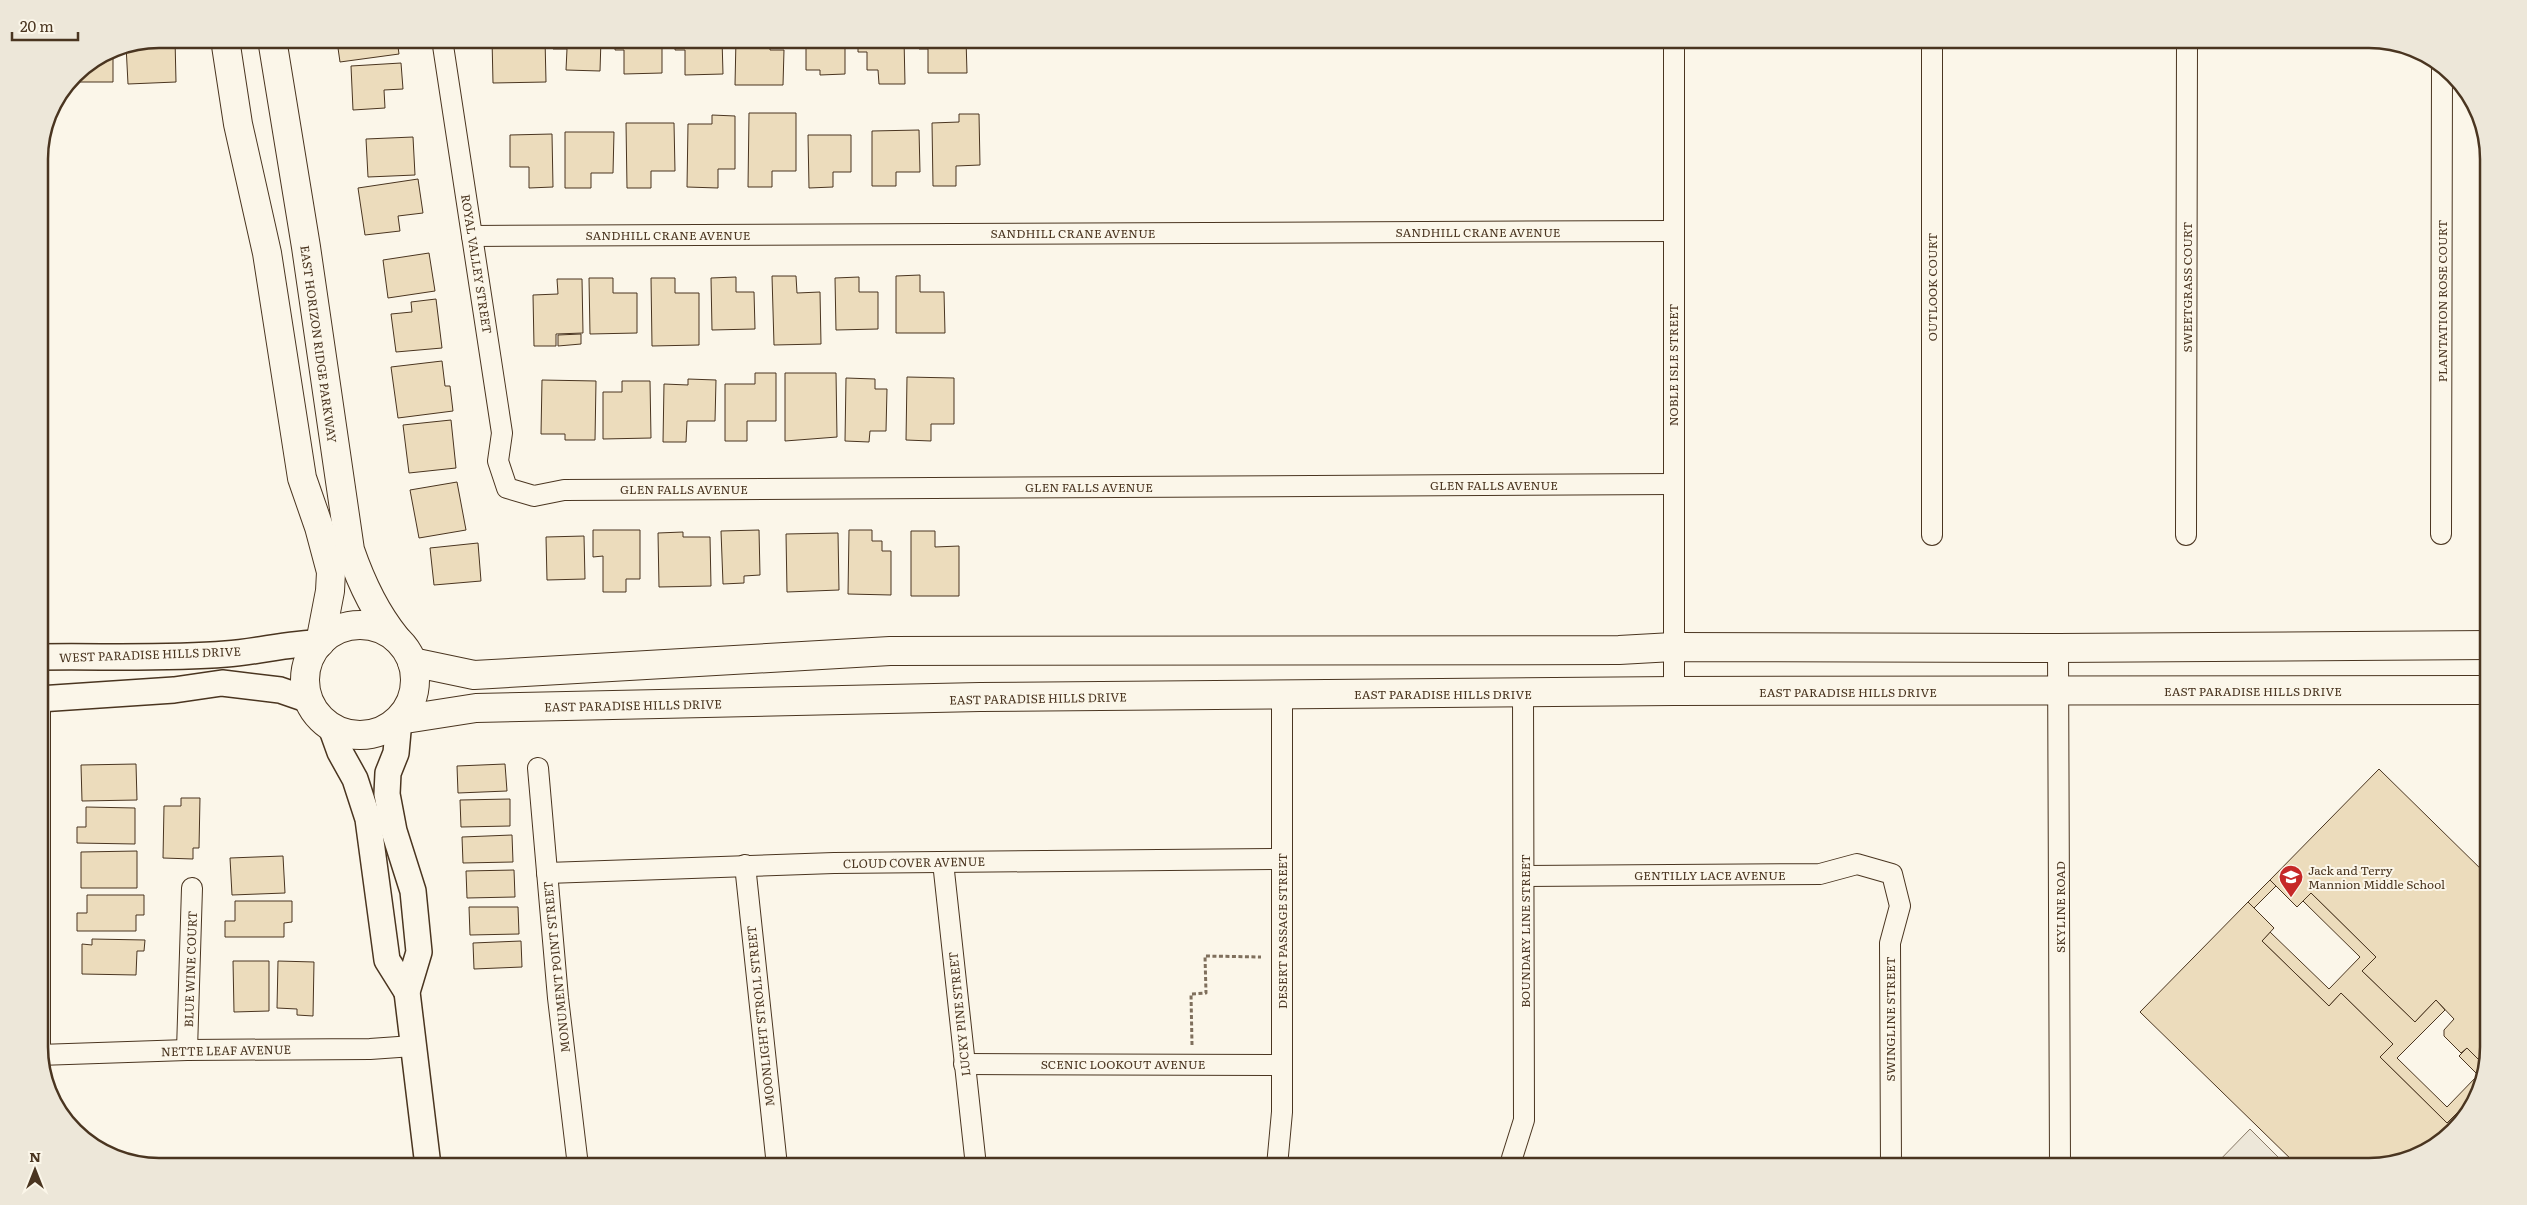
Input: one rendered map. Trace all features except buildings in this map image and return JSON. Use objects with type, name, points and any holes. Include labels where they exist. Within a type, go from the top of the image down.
[{"type":"main road","points":[[226,48],[238,124],[267,253],[302,478],[320,527],[330,572],[330,591],[320,642]]},
{"type":"main road","name":"EAST HORIZON RIDGE PARKWAY","points":[[273,48],[306,246],[350,550],[362,584],[381,618],[396,638]]},
{"type":"main road","points":[[366,626],[382,630],[396,638],[406,649],[416,677],[414,693],[409,708],[399,720],[384,731],[366,736],[348,734],[330,727],[317,716],[309,700],[305,685],[306,670],[311,655],[320,642],[333,632],[349,627],[366,626]]},
{"type":"main road","points":[[412,662],[474,675],[890,651],[1619,650],[1673,647],[2058,648],[2480,645]]},
{"type":"main road","name":"EAST PARADISE HILLS DRIVE","points":[[399,720],[476,708],[980,698],[1674,691],[2480,690]]},
{"type":"street","name":"ROYAL VALLEY STREET","points":[[443,48],[502,432],[498,461],[508,488]]},
{"type":"street","name":"NOBLE ISLE STREET","points":[[1674,48],[1674,691]]},
{"type":"street","name":"OUTLOOK COURT","points":[[1932,48],[1932,536]]},
{"type":"street","name":"SWEETGRASS COURT","points":[[2186,535],[2187,48]]},
{"type":"street","name":"PLANTATION ROSE COURT","points":[[2441,534],[2442,75]]},
{"type":"street","name":"SANDHILL CRANE AVENUE","points":[[472,236],[1673,231]]},
{"type":"street","name":"GLEN FALLS AVENUE","points":[[508,488],[534,496],[574,490],[1673,484]]},
{"type":"street","name":"WEST PARADISE HILLS DRIVE","points":[[48,657],[224,654],[262,650],[297,642],[320,642]]},
{"type":"street","name":"SKYLINE ROAD","points":[[2058,648],[2060,1158]]},
{"type":"street","points":[[48,698],[174,690],[222,684],[280,690],[309,700]]},
{"type":"street","name":"BOUNDARY LINE STREET","points":[[1512,1158],[1524,1120],[1525,876],[1523,694]]},
{"type":"street","name":"DESERT PASSAGE STREET","points":[[1278,1158],[1282,1112],[1282,696]]},
{"type":"street","points":[[399,720],[396,753],[388,773],[387,794],[394,831],[413,891],[419,952],[407,992],[427,1158]]},
{"type":"street","points":[[330,727],[340,752],[355,779],[368,818],[387,960],[407,992]]},
{"type":"street","name":"MONUMENT POINT STREET","points":[[538,768],[558,998],[577,1158]]},
{"type":"street","name":"CLOUD COVER AVENUE","points":[[547,873],[745,865],[1282,860]]},
{"type":"street","name":"LUCKY PINE STREET","points":[[943,862],[975,1158]]},
{"type":"street","name":"GENTILLY LACE AVENUE","points":[[1525,876],[1820,874],[1857,864],[1892,874]]},
{"type":"street","name":"MOONLIGHT STROLL STREET","points":[[745,865],[776,1158]]},
{"type":"street","name":"SWINGLINE STREET","points":[[1891,1158],[1890,943],[1900,906],[1892,874]]},
{"type":"street","name":"BLUE WINE COURT","points":[[188,1050],[192,888]]},
{"type":"street","name":"NETTE LEAF AVENUE","points":[[48,1055],[188,1050],[370,1049],[413,1046]]},
{"type":"street","name":"SCENIC LOOKOUT AVENUE","points":[[964,1064],[1282,1065]]},
{"type":"path","points":[[1192,1052],[1191,994],[1206,993],[1205,956],[1269,957]]},
{"type":"shaded area","points":[[2250,1129],[2279,1158],[2222,1158]]},
{"type":"place","name":"Jack and Terry Mannion Middle School","points":[[2291,898]]}]
